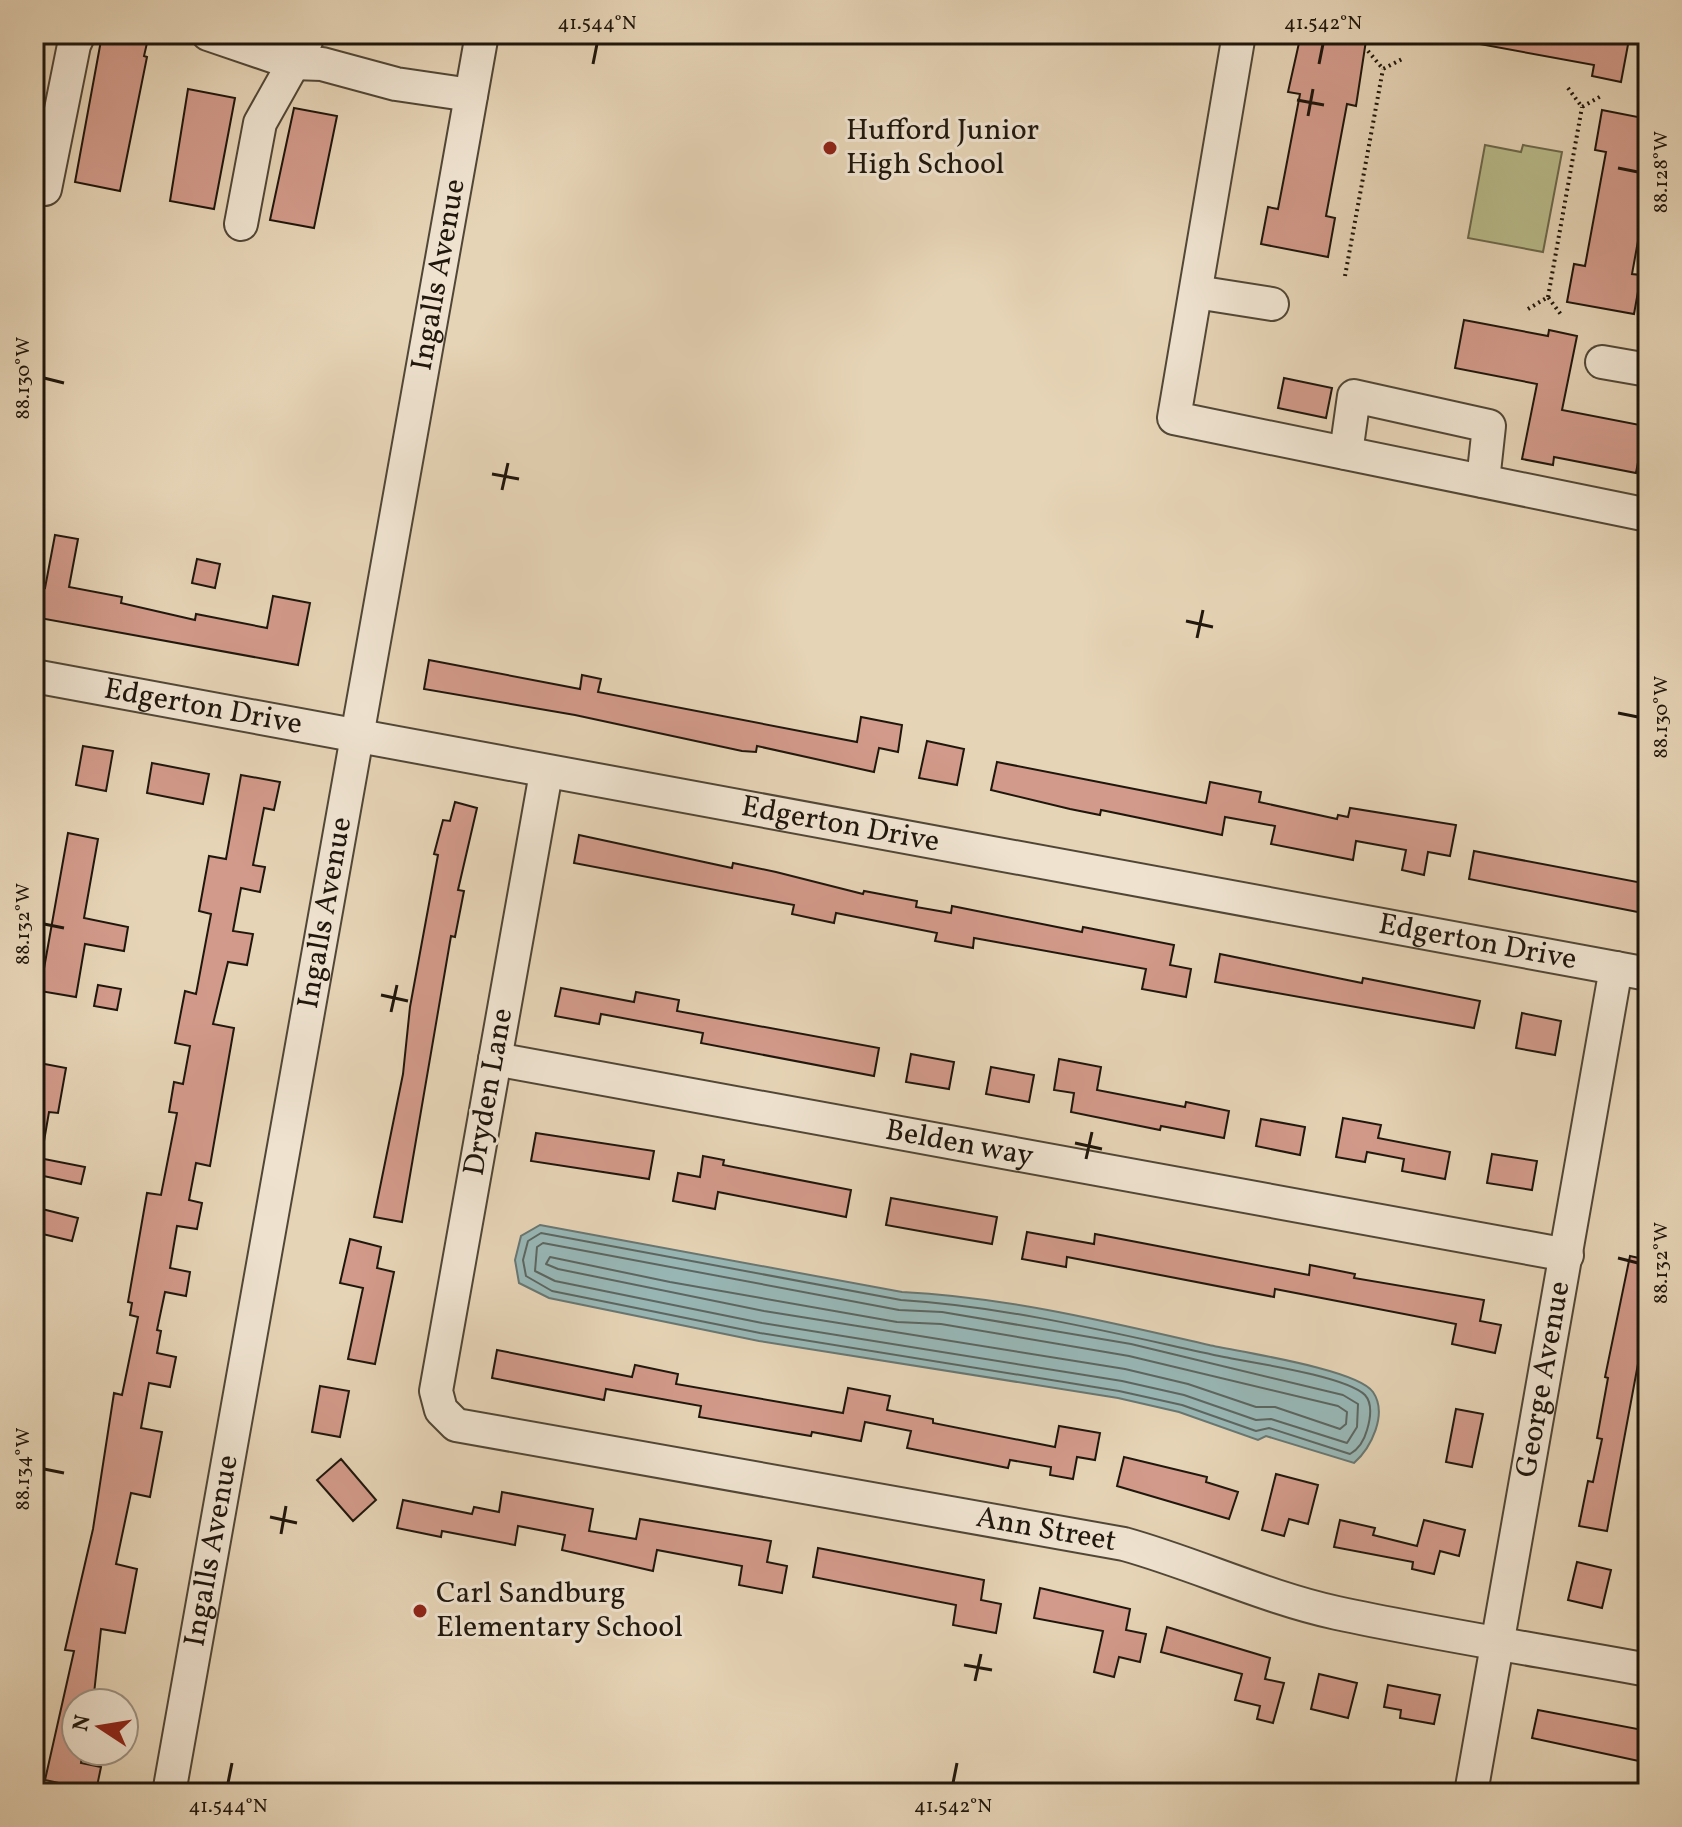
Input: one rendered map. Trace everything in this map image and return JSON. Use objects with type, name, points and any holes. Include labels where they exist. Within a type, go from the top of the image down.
[{"type":"street","points":[[45,189],[74,45],[79,34]]},
{"type":"street","points":[[211,34],[306,50],[396,84],[471,95]]},
{"type":"street","name":"Ingalls Avenue","points":[[169,1793],[482,34]]},
{"type":"street","points":[[1239,34],[1174,418],[1648,515]]},
{"type":"street","points":[[241,224],[260,123],[306,50]]},
{"type":"street","points":[[1196,292],[1272,304]]},
{"type":"street","points":[[1602,362],[1648,370]]},
{"type":"street","points":[[1346,453],[1354,396],[1489,426],[1483,481]]},
{"type":"street","name":"Edgerton Drive","points":[[35,683],[356,737],[1648,974]]},
{"type":"street","name":"Dryden Lane","points":[[441,1410],[436,1391],[546,773]]},
{"type":"street","name":"George Avenue","points":[[1471,1793],[1616,968]]},
{"type":"street","name":"Belden way","points":[[495,1059],[1567,1255]]},
{"type":"street","name":"Ann Street","points":[[441,1410],[456,1425],[1124,1544],[1187,1562],[1284,1599],[1337,1613],[1648,1670]]},
{"type":"path","points":[[1368,51],[1383,69]]},
{"type":"path","points":[[1383,69],[1404,58]]},
{"type":"path","points":[[1345,276],[1383,69]]},
{"type":"path","points":[[1562,316],[1548,297],[1582,107],[1568,88]]},
{"type":"path","points":[[1582,107],[1603,95]]},
{"type":"path","points":[[1528,309],[1548,297]]},
{"type":"green space","points":[[1485,145],[1521,152],[1523,145],[1562,152],[1543,252],[1468,238]]},
{"type":"water","points":[[540,1225],[902,1292],[980,1299],[1057,1312],[1297,1362],[1345,1376],[1373,1392],[1379,1410],[1376,1430],[1354,1463],[1266,1436],[1258,1440],[1179,1412],[1118,1398],[759,1341],[549,1298],[519,1283],[515,1260],[521,1236]]},
{"type":"building","points":[[1301,34],[1367,34],[1356,106],[1347,104],[1326,216],[1335,218],[1328,257],[1261,244],[1268,207],[1278,209],[1300,94],[1288,92]]},
{"type":"building","points":[[1475,34],[1630,34],[1621,82],[1592,76],[1594,65],[1474,43]]},
{"type":"building","points":[[102,35],[147,43],[144,56],[147,57],[120,191],[75,182]]},
{"type":"building","points":[[188,89],[235,98],[214,209],[170,201]]},
{"type":"building","points":[[294,108],[337,116],[314,228],[270,220]]},
{"type":"building","points":[[1602,110],[1648,119],[1648,186],[1632,274],[1641,275],[1634,314],[1567,302],[1574,264],[1585,266],[1606,152],[1595,150]]},
{"type":"building","points":[[1464,320],[1548,336],[1549,330],[1577,336],[1562,410],[1645,426],[1636,473],[1554,457],[1553,465],[1522,459],[1537,384],[1455,368]]},
{"type":"building","points":[[1284,378],[1332,388],[1326,418],[1278,408]]},
{"type":"building","points":[[55,535],[78,539],[69,587],[122,597],[121,603],[195,620],[196,614],[267,628],[273,596],[310,603],[298,665],[34,617],[34,586],[45,588]]},
{"type":"building","points":[[197,559],[220,564],[215,588],[192,583]]},
{"type":"building","points":[[429,660],[580,689],[582,675],[601,679],[598,692],[857,742],[861,717],[902,725],[898,752],[879,748],[874,772],[757,746],[756,752],[742,751],[575,715],[424,689]]},
{"type":"building","points":[[927,741],[964,749],[957,785],[919,778]]},
{"type":"building","points":[[83,746],[113,751],[106,791],[76,785]]},
{"type":"building","points":[[997,762],[1206,803],[1210,782],[1261,792],[1259,802],[1337,819],[1338,815],[1348,817],[1350,808],[1456,825],[1450,856],[1428,852],[1424,875],[1402,870],[1406,850],[1356,841],[1353,860],[1271,844],[1275,826],[1225,817],[1222,835],[1101,810],[1100,815],[991,790]]},
{"type":"building","points":[[152,763],[209,774],[203,804],[147,793]]},
{"type":"building","points":[[241,775],[280,782],[274,810],[264,808],[253,865],[265,867],[260,892],[241,888],[233,931],[253,934],[247,965],[228,962],[213,1024],[234,1028],[210,1166],[196,1163],[189,1200],[202,1203],[197,1229],[177,1226],[170,1268],[190,1272],[186,1296],[165,1292],[157,1330],[161,1331],[157,1353],[176,1357],[170,1387],[149,1383],[141,1428],[162,1432],[150,1497],[131,1493],[116,1564],[137,1569],[125,1633],[101,1629],[95,1687],[66,1687],[74,1651],[65,1650],[93,1529],[114,1393],[122,1395],[138,1317],[130,1315],[132,1303],[128,1302],[147,1193],[161,1195],[177,1113],[169,1112],[174,1082],[183,1084],[190,1046],[175,1043],[185,991],[196,994],[211,914],[199,911],[209,856],[226,859]]},
{"type":"building","points":[[455,802],[477,808],[458,890],[464,891],[455,937],[451,936],[402,1222],[374,1217],[403,1074],[410,1007],[438,855],[434,854],[443,820],[450,821]]},
{"type":"building","points":[[68,833],[98,839],[84,918],[128,927],[124,951],[85,944],[76,997],[40,991]]},
{"type":"building","points":[[579,835],[732,868],[733,863],[863,894],[864,891],[917,901],[916,907],[951,913],[952,906],[1082,932],[1083,927],[1174,945],[1170,965],[1191,969],[1186,997],[1142,989],[1146,969],[974,938],[973,948],[935,941],[937,933],[836,913],[834,923],[792,914],[794,905],[574,863]]},
{"type":"building","points":[[1474,851],[1648,884],[1648,914],[1469,879]]},
{"type":"building","points":[[1220,954],[1362,983],[1363,978],[1480,1001],[1474,1028],[1215,982]]},
{"type":"building","points":[[98,985],[121,989],[117,1010],[94,1006]]},
{"type":"building","points":[[561,988],[634,1002],[636,992],[679,1000],[677,1011],[879,1048],[874,1076],[701,1043],[703,1033],[601,1014],[599,1024],[555,1016]]},
{"type":"building","points":[[1522,1013],[1561,1021],[1555,1055],[1516,1048]]},
{"type":"building","points":[[911,1054],[954,1062],[949,1089],[906,1082]]},
{"type":"building","points":[[1059,1059],[1101,1067],[1097,1090],[1185,1107],[1186,1102],[1229,1111],[1224,1138],[1161,1126],[1160,1130],[1071,1112],[1074,1093],[1054,1090]]},
{"type":"building","points":[[34,1062],[66,1068],[58,1113],[49,1112],[43,1147],[34,1146]]},
{"type":"building","points":[[991,1067],[1034,1075],[1029,1102],[986,1094]]},
{"type":"building","points":[[1343,1118],[1381,1125],[1378,1138],[1450,1152],[1445,1179],[1402,1171],[1404,1159],[1367,1152],[1365,1162],[1336,1157]]},
{"type":"building","points":[[1261,1119],[1305,1127],[1300,1155],[1256,1146]]},
{"type":"building","points":[[536,1133],[654,1151],[649,1179],[531,1161]]},
{"type":"building","points":[[1492,1154],[1537,1161],[1532,1190],[1487,1183]]},
{"type":"building","points":[[703,1156],[724,1160],[723,1165],[851,1190],[846,1217],[718,1192],[715,1209],[673,1201],[678,1173],[700,1177]]},
{"type":"building","points":[[34,1157],[85,1167],[81,1184],[34,1174]]},
{"type":"building","points":[[891,1198],[997,1217],[992,1244],[886,1225]]},
{"type":"building","points":[[34,1207],[78,1218],[72,1241],[34,1232]]},
{"type":"building","points":[[1027,1232],[1094,1244],[1095,1234],[1309,1275],[1310,1265],[1355,1274],[1354,1278],[1484,1300],[1480,1321],[1501,1325],[1495,1353],[1452,1344],[1456,1324],[1275,1289],[1274,1297],[1067,1257],[1066,1267],[1022,1259]]},
{"type":"building","points":[[350,1239],[381,1247],[377,1268],[394,1272],[375,1364],[348,1359],[363,1288],[340,1283]]},
{"type":"building","points":[[1630,1256],[1648,1260],[1648,1310],[1607,1531],[1579,1526],[1588,1481],[1593,1482],[1602,1439],[1597,1438],[1608,1378],[1605,1377]]},
{"type":"building","points":[[497,1350],[632,1377],[635,1365],[678,1374],[676,1384],[843,1413],[848,1388],[890,1396],[887,1410],[933,1419],[933,1423],[1055,1447],[1059,1426],[1100,1433],[1095,1460],[1077,1457],[1073,1479],[1050,1475],[1051,1467],[1010,1460],[1008,1468],[907,1448],[911,1431],[865,1422],[861,1441],[812,1432],[811,1436],[699,1417],[701,1406],[606,1389],[604,1400],[492,1378]]},
{"type":"building","points":[[320,1386],[349,1391],[340,1437],[312,1432]]},
{"type":"building","points":[[1456,1409],[1483,1414],[1472,1467],[1446,1462]]},
{"type":"building","points":[[1124,1457],[1207,1477],[1206,1482],[1238,1492],[1229,1519],[1117,1486]]},
{"type":"building","points":[[341,1459],[376,1500],[353,1521],[317,1480]]},
{"type":"building","points":[[1276,1474],[1318,1485],[1308,1524],[1289,1519],[1284,1536],[1262,1530]]},
{"type":"building","points":[[502,1492],[593,1509],[589,1531],[636,1539],[640,1519],[771,1541],[767,1562],[787,1566],[782,1593],[739,1585],[742,1566],[657,1550],[653,1571],[562,1550],[565,1535],[518,1526],[515,1545],[442,1531],[441,1537],[397,1528],[403,1500],[472,1514],[474,1507],[499,1512]]},
{"type":"building","points":[[1340,1520],[1375,1528],[1373,1535],[1417,1546],[1424,1520],[1465,1530],[1459,1556],[1440,1551],[1434,1574],[1412,1569],[1413,1562],[1334,1547]]},
{"type":"building","points":[[818,1548],[984,1580],[981,1600],[1001,1604],[996,1633],[953,1625],[956,1605],[813,1577]]},
{"type":"building","points":[[1577,1562],[1611,1570],[1602,1608],[1568,1600]]},
{"type":"building","points":[[1040,1588],[1130,1609],[1126,1630],[1146,1634],[1140,1662],[1119,1657],[1114,1677],[1094,1672],[1103,1631],[1034,1618]]},
{"type":"building","points":[[1167,1627],[1270,1658],[1265,1679],[1284,1683],[1273,1723],[1257,1719],[1260,1706],[1235,1700],[1242,1674],[1161,1652]]},
{"type":"building","points":[[1319,1674],[1357,1683],[1348,1718],[1311,1709]]},
{"type":"building","points":[[1388,1685],[1440,1695],[1434,1724],[1400,1718],[1401,1710],[1384,1707]]},
{"type":"building","points":[[1538,1710],[1648,1731],[1648,1763],[1532,1738]]},
{"type":"building","points":[[60,1713],[60,1767],[101,1767],[96,1791],[45,1780]]},
{"type":"place","name":"Hufford Junior High School","points":[[830,148]]},
{"type":"place","name":"Carl Sandburg Elementary School","points":[[420,1611]]}]
